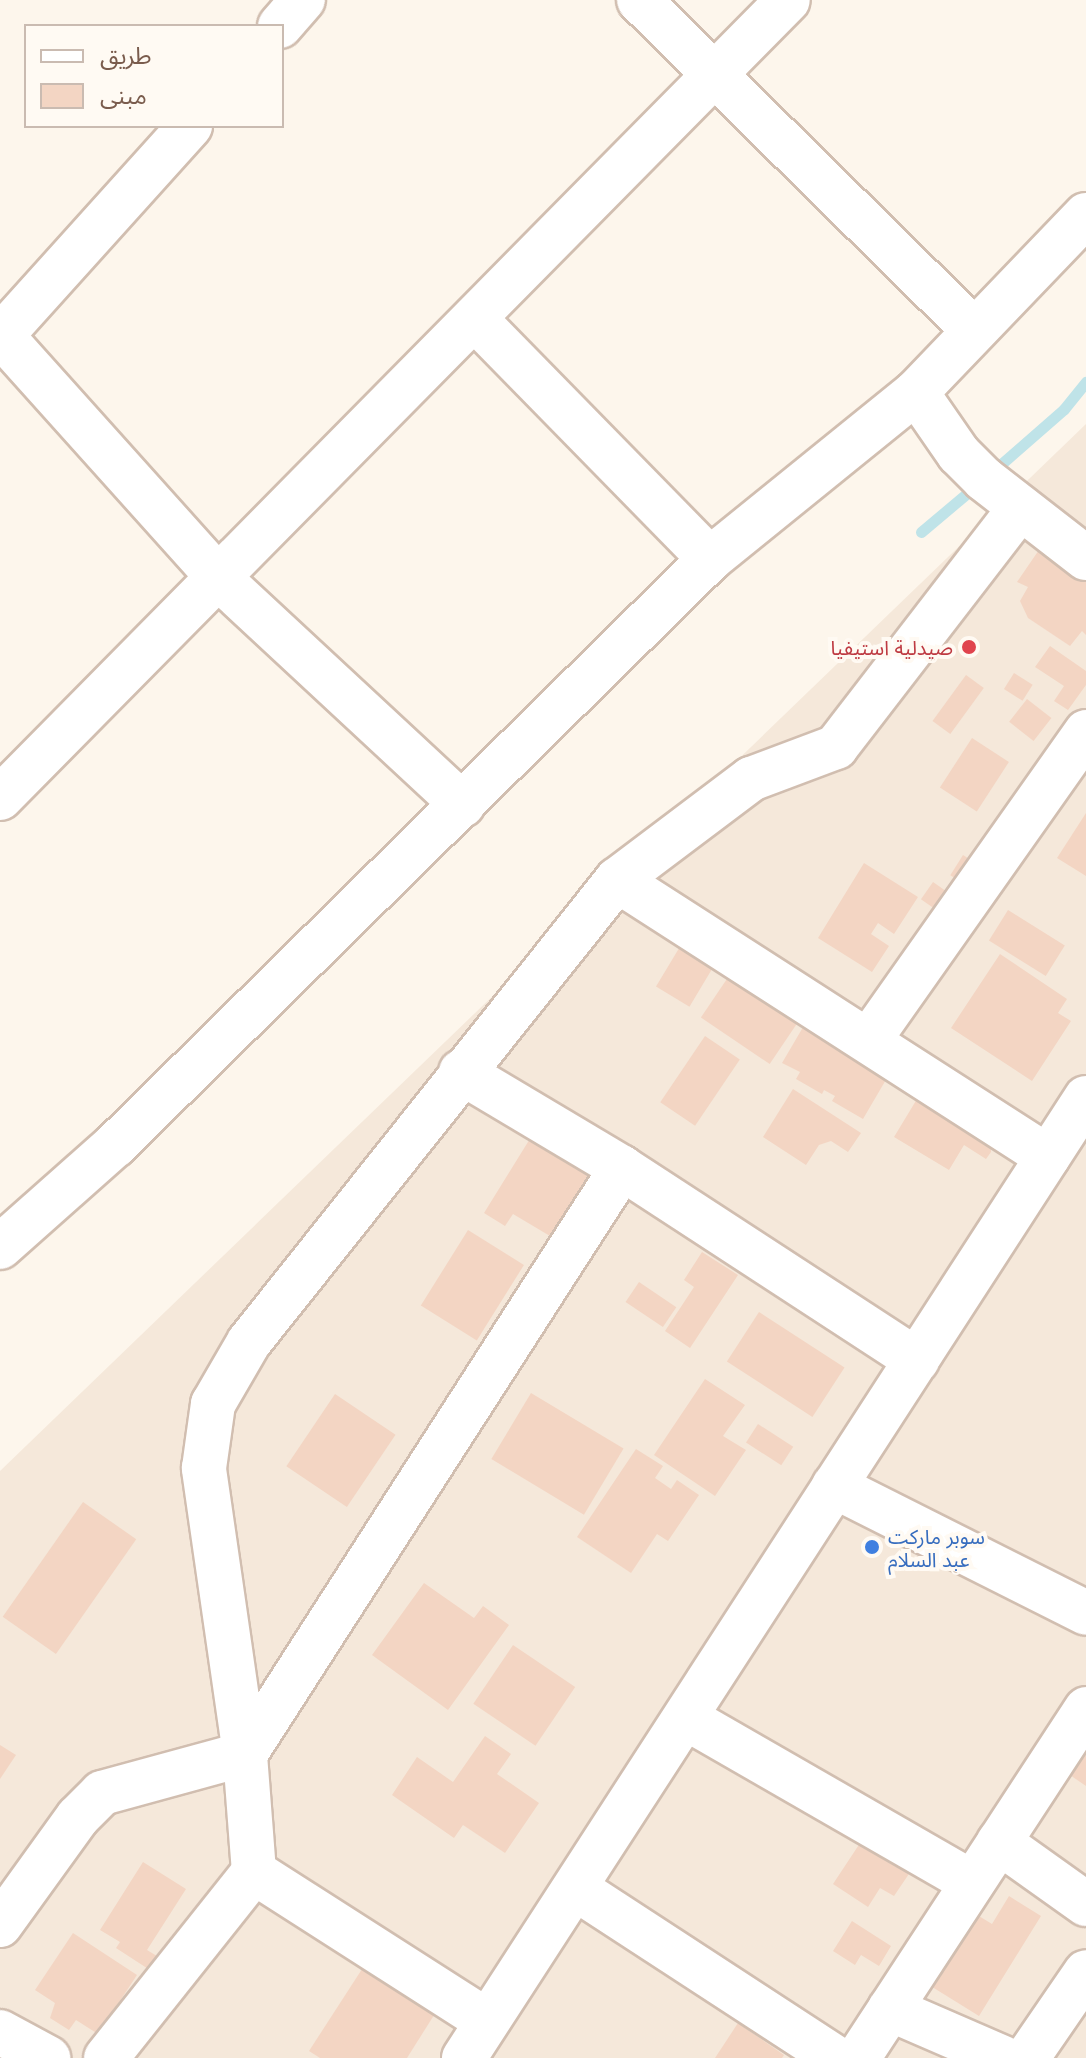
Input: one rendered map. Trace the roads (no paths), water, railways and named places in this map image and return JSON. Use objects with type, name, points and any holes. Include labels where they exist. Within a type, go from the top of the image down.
[{"type":"street","points":[[282,24],[303,0]]},
{"type":"street","points":[[639,0],[717,72],[974,330]]},
{"type":"street","points":[[0,798],[221,580],[788,0]]},
{"type":"street","points":[[188,128],[0,336],[221,580],[463,805]]},
{"type":"street","points":[[2,1244],[463,805],[710,559],[916,392],[1086,215]]},
{"type":"street","points":[[475,319],[710,559]]},
{"type":"street","points":[[916,392],[959,454],[1020,508],[1086,558]]},
{"type":"street","points":[[106,2058],[254,1872],[245,1754],[204,1468],[213,1404],[249,1342],[617,880],[751,779],[836,747],[1020,508]]},
{"type":"street","points":[[869,1040],[1086,732]]},
{"type":"street","points":[[617,880],[1048,1157]]},
{"type":"street","points":[[461,1072],[622,1168],[917,1360]]},
{"type":"street","points":[[464,2058],[1086,1098]]},
{"type":"street","points":[[0,1925],[78,1817],[102,1793],[245,1754],[622,1168]]},
{"type":"street","points":[[834,1486],[1086,1613]]},
{"type":"street","points":[[858,2058],[1086,1709]]},
{"type":"street","points":[[686,1718],[971,1882]]},
{"type":"street","points":[[999,1842],[1086,1904]]},
{"type":"street","points":[[254,1872],[487,2021]]},
{"type":"street","points":[[575,1888],[836,2058]]},
{"type":"street","points":[[1027,2058],[1086,1972]]},
{"type":"street","points":[[890,2009],[1003,2058]]},
{"type":"street","points":[[0,2032],[48,2058]]},
{"type":"waterway","points":[[991,473],[1064,409],[1086,382]]},
{"type":"waterway","points":[[921,532],[978,484]]},
{"type":"place","name":"صيدلية استيفيا","points":[[969,647]]},
{"type":"place","name":"سوبر ماركت عبد السلام","points":[[872,1547]]}]
